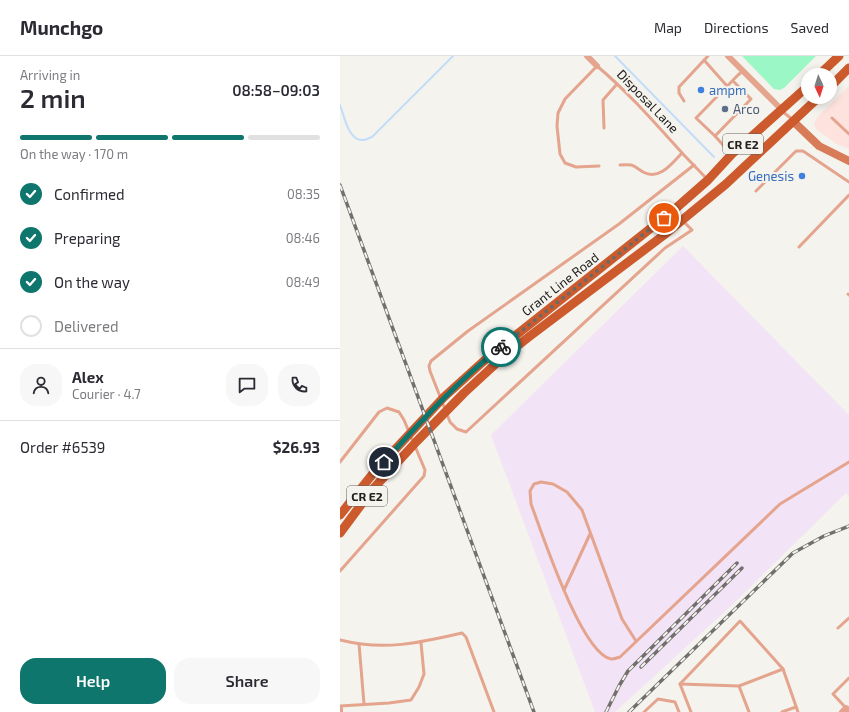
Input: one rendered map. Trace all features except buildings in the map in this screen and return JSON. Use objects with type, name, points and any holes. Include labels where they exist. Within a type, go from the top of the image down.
[{"type":"main road","points":[[827,68],[839,56]]},
{"type":"main road","points":[[837,80],[849,68]]},
{"type":"main road","name":"Grant Line Road","points":[[340,515],[375,471],[444,397],[460,382],[486,359],[675,209],[708,180],[732,154],[801,93]]},
{"type":"main road","name":"Grant Line Road","points":[[340,533],[372,490],[464,393],[502,358],[682,220],[726,184],[812,104]]},
{"type":"main road","points":[[794,122],[819,146],[849,161]]},
{"type":"street","name":"Disposal Lane","points":[[587,56],[597,66]]},
{"type":"street","points":[[728,56],[781,109]]},
{"type":"lane","points":[[684,101],[679,94],[679,87],[708,56]]},
{"type":"lane","points":[[704,60],[727,86]]},
{"type":"lane","name":"Disposal Lane","points":[[597,66],[617,84],[708,180]]},
{"type":"lane","points":[[597,66],[565,99],[558,113],[557,126],[560,154],[565,164],[576,168],[599,166]]},
{"type":"lane","points":[[732,154],[696,118],[743,71]]},
{"type":"lane","points":[[714,136],[751,99],[732,81]]},
{"type":"lane","points":[[604,128],[603,100],[617,84]]},
{"type":"lane","points":[[781,109],[794,122]]},
{"type":"lane","points":[[695,111],[699,115]]},
{"type":"lane","points":[[832,118],[849,134]]},
{"type":"lane","points":[[756,191],[796,151],[803,151],[849,182]]},
{"type":"lane","points":[[620,164],[632,164],[645,173],[654,175],[663,172],[682,153]]},
{"type":"lane","points":[[682,220],[692,230],[665,248],[466,432],[457,429],[450,422],[430,371],[430,361],[468,331],[619,224],[694,165]]},
{"type":"lane","points":[[798,247],[849,195]]},
{"type":"lane","points":[[340,462],[379,412],[387,408],[399,412],[404,420],[425,470],[424,476],[340,571]]},
{"type":"lane","points":[[636,641],[622,620],[582,510],[566,492],[553,484],[541,482],[534,484],[530,492],[531,504],[567,599],[590,640],[600,652],[609,658],[614,659],[620,657],[780,504],[849,462]]},
{"type":"lane","points":[[564,590],[590,534]]},
{"type":"lane","points":[[838,628],[849,618]]},
{"type":"lane","points":[[680,684],[740,621],[783,669],[798,712]]},
{"type":"lane","points":[[340,640],[358,644],[396,646],[421,643],[462,633],[466,637],[494,712]]},
{"type":"lane","points":[[340,706],[411,700],[419,687],[424,674],[421,643]]},
{"type":"lane","points":[[358,644],[364,704]]},
{"type":"lane","points":[[680,684],[739,686],[783,669]]},
{"type":"lane","points":[[846,710],[833,694],[849,678]]},
{"type":"lane","points":[[680,684],[691,712]]},
{"type":"lane","points":[[739,686],[749,712]]},
{"type":"lane","points":[[644,712],[658,699],[675,702],[679,712]]},
{"type":"lane","points":[[782,712],[796,707]]},
{"type":"shaded area","points":[[849,86],[849,149],[837,144],[816,129],[814,124],[816,119],[830,104],[837,104],[837,98]]},
{"type":"shaded area","points":[[683,246],[849,415],[849,496],[846,493],[733,604],[615,712],[595,712],[491,435]]},
{"type":"green space","points":[[742,56],[816,56],[804,68],[801,68],[801,71],[784,88],[780,90],[774,89]]},
{"type":"waterway","points":[[340,105],[350,132],[358,139],[363,140],[372,137],[453,56]]},
{"type":"waterway","points":[[615,56],[714,157]]},
{"type":"railway","points":[[340,185],[534,712]]},
{"type":"railway","points":[[629,712],[793,553],[824,536],[849,526]]},
{"type":"railway","points":[[606,712],[628,671],[737,563]]},
{"type":"railway","points":[[641,667],[742,568]]},
{"type":"way so far","points":[[501,347],[664,218]]},
{"type":"place","name":"ampm","points":[[701,90]]},
{"type":"place","name":"Arco","points":[[725,109]]},
{"type":"place","name":"Genesis","points":[[802,176]]},
{"type":"route","points":[[384,462],[444,397],[501,347]]}]
